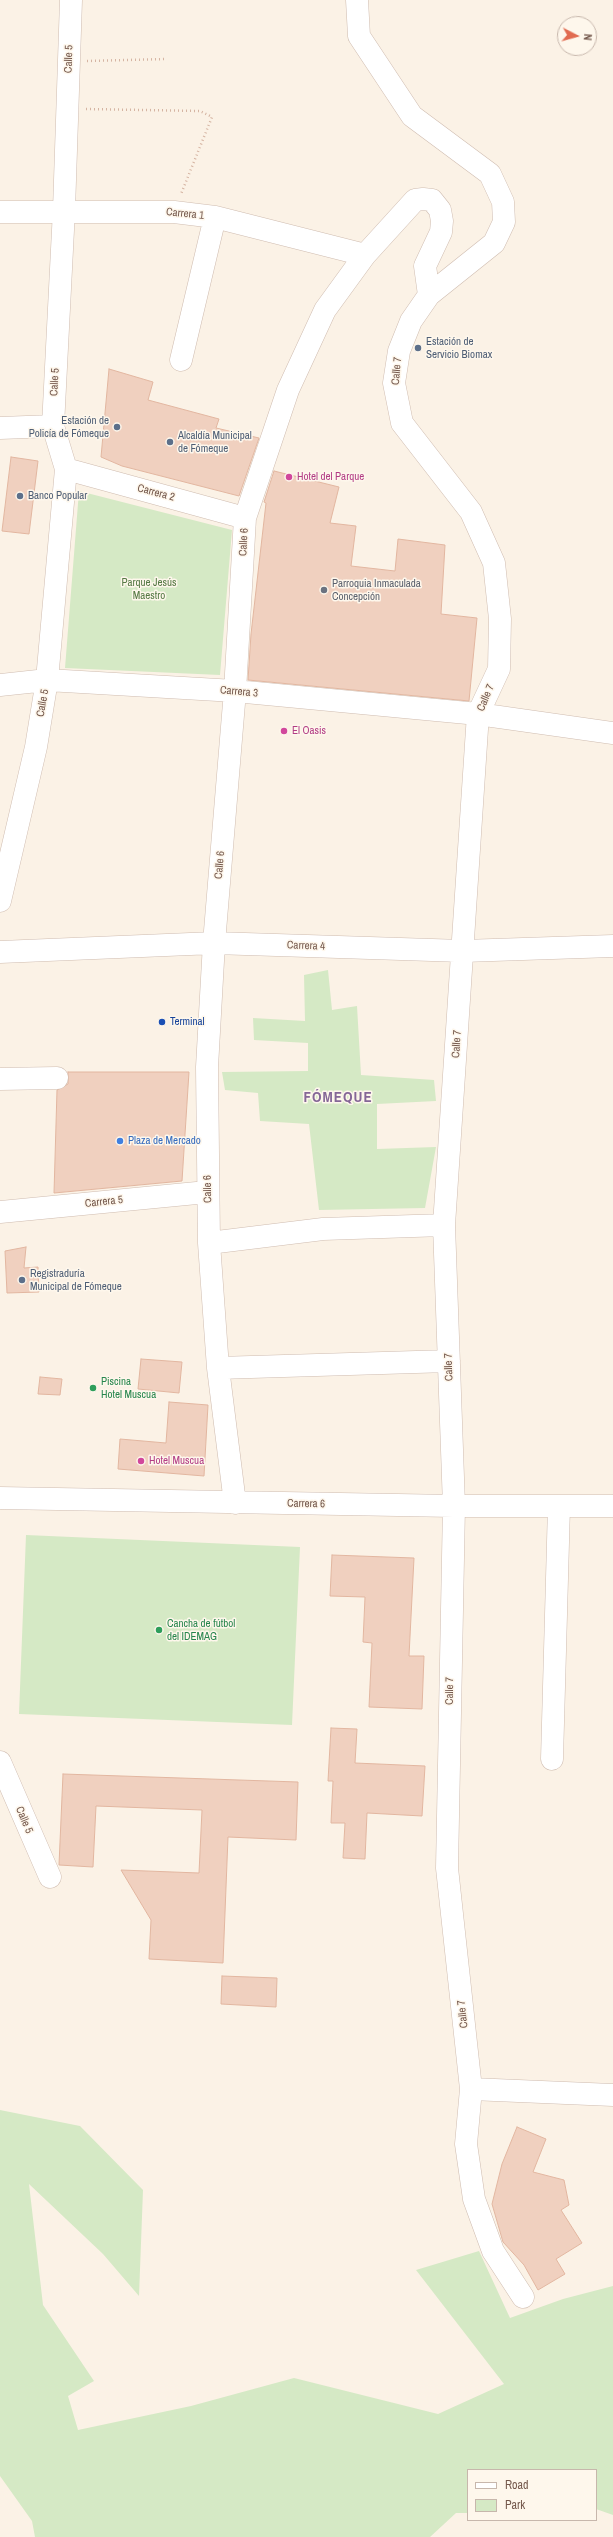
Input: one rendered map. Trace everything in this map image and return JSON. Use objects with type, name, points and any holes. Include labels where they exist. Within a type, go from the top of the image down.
[{"type":"street","name":"Calle 5","points":[[0,901],[36,746],[47,680],[66,469],[53,426],[64,210],[71,0]]},
{"type":"street","name":"Calle 7","points":[[357,0],[359,36],[412,116],[490,174],[503,202],[504,222],[494,242],[430,295],[411,321],[399,350],[394,383],[402,423],[472,512],[494,563],[500,619],[499,669],[478,714],[444,1225],[454,1506],[446,1868],[471,2089],[466,2144],[474,2199],[493,2251],[522,2297]]},
{"type":"street","name":"Calle 6","points":[[235,1503],[218,1368],[209,1243],[207,1192],[207,1067],[214,943],[235,691],[245,518],[288,390],[325,310],[365,255],[415,200],[432,200],[440,210],[442,221],[440,232],[425,266],[430,295]]},
{"type":"street","name":"Carrera 1","points":[[0,212],[64,210],[174,212],[215,217],[365,255]]},
{"type":"street","points":[[181,360],[215,217]]},
{"type":"street","points":[[0,428],[53,426]]},
{"type":"street","name":"Carrera 2","points":[[66,469],[245,518]]},
{"type":"street","name":"Carrera 3","points":[[0,685],[47,680],[235,691],[478,714],[613,732]]},
{"type":"street","name":"Carrera 4","points":[[0,952],[214,943],[463,951],[613,946]]},
{"type":"street","points":[[0,1079],[57,1078]]},
{"type":"street","name":"Carrera 5","points":[[0,1212],[207,1192]]},
{"type":"street","points":[[209,1243],[323,1229],[444,1225]]},
{"type":"street","points":[[218,1368],[449,1361]]},
{"type":"street","name":"Carrera 6","points":[[0,1498],[454,1506],[613,1506]]},
{"type":"street","points":[[552,1759],[559,1506]]},
{"type":"street","name":"Calle 5","points":[[0,1762],[50,1877]]},
{"type":"street","points":[[471,2089],[613,2095]]},
{"type":"path","points":[[69,62],[166,58]]},
{"type":"path","points":[[67,109],[200,110],[212,117],[174,212]]},
{"type":"green space","name":"Parque Jesús Maestro","points":[[79,491],[232,530],[220,675],[65,668]]},
{"type":"green space","points":[[328,970],[332,1010],[357,1006],[361,1075],[434,1080],[436,1101],[377,1104],[377,1149],[436,1147],[425,1208],[319,1210],[309,1124],[260,1121],[258,1093],[225,1090],[222,1072],[308,1071],[308,1043],[254,1040],[253,1018],[305,1021],[304,975]]},
{"type":"green space","name":"Cancha de fútbol del IDEMAG","points":[[26,1535],[300,1547],[292,1725],[19,1714]]},
{"type":"green space","points":[[0,2110],[80,2126],[143,2190],[139,2296],[103,2254],[29,2184],[43,2305],[94,2381],[68,2396],[78,2430],[191,2406],[294,2378],[438,2414],[504,2384],[416,2270],[479,2251],[510,2318],[563,2299],[613,2286],[613,2515],[597,2509],[597,2469],[467,2469],[467,2513],[456,2513],[430,2537],[35,2537],[32,2521],[0,2476]]},
{"type":"building","points":[[109,369],[153,382],[148,400],[219,419],[216,428],[259,438],[239,496],[122,466],[101,457]]},
{"type":"building","name":"Banco Popular","points":[[11,457],[38,461],[29,534],[2,531]]},
{"type":"building","points":[[274,471],[339,487],[330,523],[356,526],[351,566],[395,571],[398,539],[445,545],[441,614],[477,618],[469,701],[248,680],[251,634],[266,503],[264,502]]},
{"type":"building","name":"Plaza de Mercado","points":[[68,1072],[189,1072],[182,1181],[54,1193],[57,1090],[68,1084]]},
{"type":"building","name":"Registraduría Municipal de Fómeque","points":[[26,1247],[24,1268],[38,1267],[39,1292],[7,1293],[5,1251]]},
{"type":"building","points":[[141,1359],[182,1362],[179,1393],[138,1389]]},
{"type":"building","points":[[40,1377],[62,1379],[60,1395],[38,1394]]},
{"type":"building","points":[[169,1402],[208,1405],[204,1476],[118,1469],[120,1439],[166,1443]]},
{"type":"building","points":[[332,1555],[414,1558],[409,1656],[424,1656],[422,1709],[369,1707],[372,1643],[363,1642],[365,1597],[330,1596]]},
{"type":"building","points":[[331,1728],[357,1729],[355,1763],[425,1766],[422,1816],[367,1813],[365,1859],[343,1858],[345,1823],[331,1823],[333,1781],[328,1781]]},
{"type":"building","points":[[63,1774],[298,1782],[296,1840],[228,1837],[223,1963],[149,1959],[151,1920],[121,1870],[199,1873],[202,1810],[96,1806],[93,1867],[59,1865]]},
{"type":"building","points":[[222,1976],[277,1978],[276,2007],[221,2004]]},
{"type":"building","points":[[517,2127],[546,2139],[533,2172],[564,2180],[569,2205],[561,2210],[582,2243],[556,2259],[565,2274],[538,2290],[524,2265],[503,2242],[492,2204],[502,2164]]},
{"type":"place","name":"Estación de Servicio Biomax","points":[[418,348]]},
{"type":"place","name":"Estación de Policía de Fómeque","points":[[117,427]]},
{"type":"place","name":"Alcaldía Municipal de Fómeque","points":[[170,442]]},
{"type":"place","name":"Hotel del Parque","points":[[289,477]]},
{"type":"place","name":"Banco Popular","points":[[20,496]]},
{"type":"place","name":"Parroquia Inmaculada Concepción","points":[[324,590]]},
{"type":"place","name":"El Oasis","points":[[284,731]]},
{"type":"place","name":"Terminal","points":[[162,1022]]},
{"type":"place","name":"Plaza de Mercado","points":[[120,1141]]},
{"type":"place","name":"Registraduría Municipal de Fómeque","points":[[22,1280]]},
{"type":"place","name":"Piscina Hotel Muscua","points":[[93,1388]]},
{"type":"place","name":"Hotel Muscua","points":[[141,1461]]},
{"type":"place","name":"Cancha de fútbol del IDEMAG","points":[[159,1630]]},
{"type":"district","name":"FÓMEQUE","points":[[338,1098]]}]
